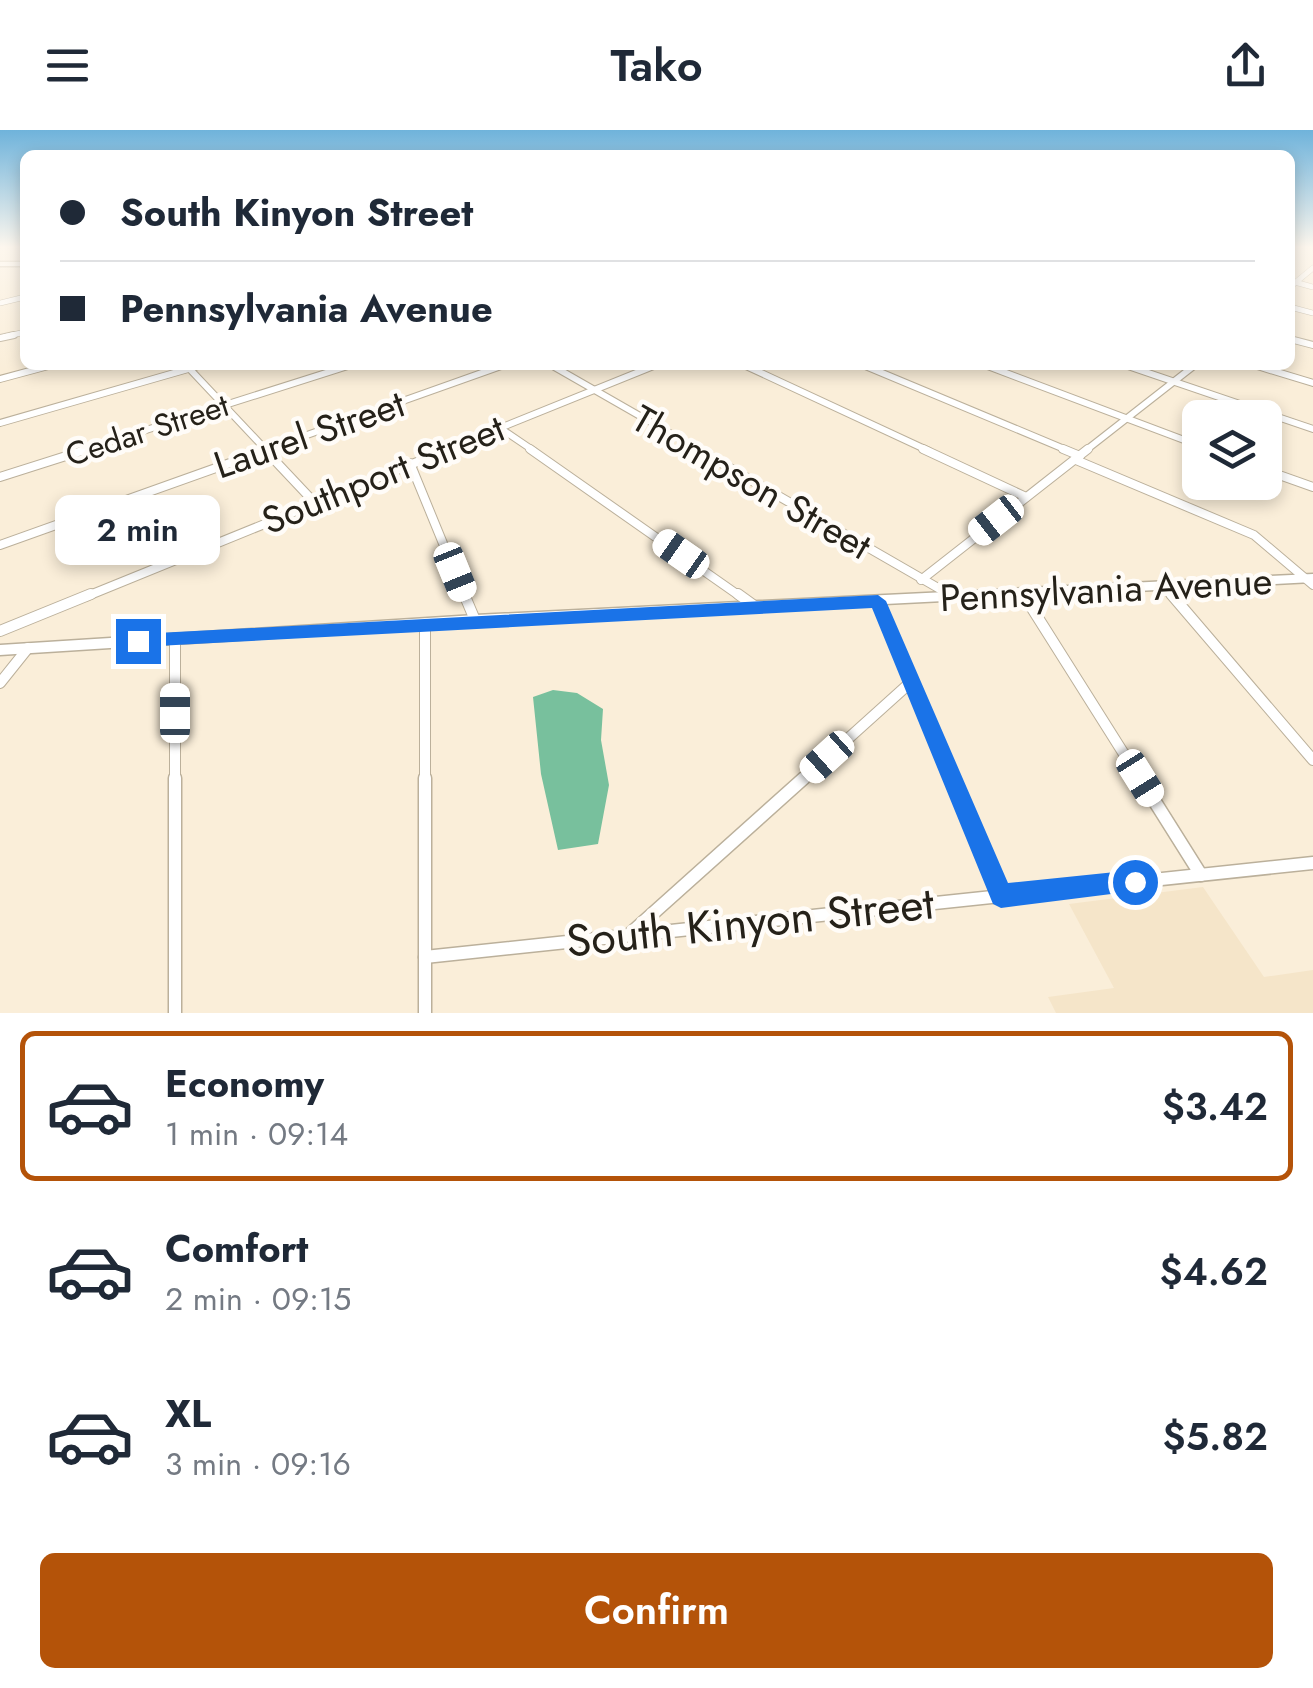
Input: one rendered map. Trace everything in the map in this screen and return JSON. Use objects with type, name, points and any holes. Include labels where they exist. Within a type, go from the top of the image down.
[{"type":"main road","name":"Pennsylvania Avenue","points":[[0,650],[475,620],[1311,581]]},
{"type":"street","points":[[0,379],[33,370]]},
{"type":"street","points":[[0,423],[178,370]]},
{"type":"street","points":[[191,370],[314,502]]},
{"type":"street","name":"Cedar Street","points":[[0,477],[334,370]]},
{"type":"street","name":"Laurel Street","points":[[0,545],[490,370]]},
{"type":"street","name":"Thompson Street","points":[[559,370],[954,597]]},
{"type":"street","name":"Southport Street","points":[[0,631],[644,370]]},
{"type":"street","points":[[755,370],[1026,497]]},
{"type":"street","points":[[874,370],[1254,534],[1311,581]]},
{"type":"street","points":[[998,370],[1182,439]]},
{"type":"street","points":[[1139,370],[1313,429]]},
{"type":"street","points":[[921,580],[1189,370]]},
{"type":"street","points":[[1270,370],[1313,383]]},
{"type":"street","points":[[500,428],[758,608]]},
{"type":"street","points":[[410,463],[475,620]]},
{"type":"street","points":[[1282,476],[1313,487]]},
{"type":"street","points":[[1164,586],[1313,760]]},
{"type":"street","points":[[1023,594],[1202,875]]},
{"type":"street","points":[[878,601],[1001,896]]},
{"type":"street","points":[[425,626],[426,1013]]},
{"type":"street","points":[[174,1013],[175,638]]},
{"type":"street","points":[[0,683],[28,648]]},
{"type":"street","points":[[631,933],[912,682]]},
{"type":"street","name":"South Kinyon Street","points":[[426,957],[1313,864]]},
{"type":"shaded area","points":[[1203,887],[1264,977],[1313,970],[1313,1013],[1056,1013],[1048,997],[1114,988],[1069,904]]},
{"type":"green space","points":[[553,690],[577,693],[603,709],[601,740],[609,785],[598,844],[558,850],[541,774],[533,697]]},
{"type":"route","points":[[138,641],[878,601],[1001,896],[1135,882]]}]
